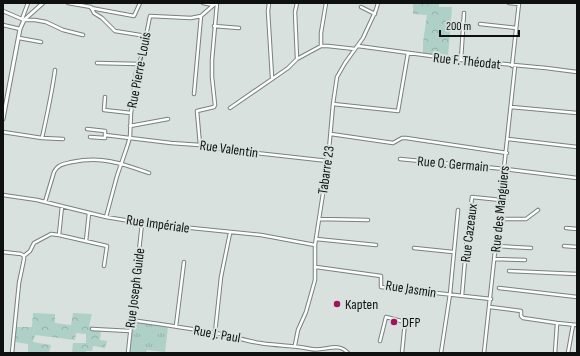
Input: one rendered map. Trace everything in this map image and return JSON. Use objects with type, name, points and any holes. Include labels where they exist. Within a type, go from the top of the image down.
[{"type":"street","points":[[3,119],[20,30],[28,3]]},
{"type":"street","points":[[23,19],[43,3]]},
{"type":"street","points":[[68,3],[134,16],[140,3]]},
{"type":"street","points":[[204,3],[215,4]]},
{"type":"street","points":[[269,3],[268,11],[272,78]]},
{"type":"street","points":[[296,3],[297,59]]},
{"type":"street","points":[[321,46],[321,33],[326,3]]},
{"type":"street","name":"Tabarre 23","points":[[295,345],[298,330],[306,312],[315,280],[315,245],[328,161],[336,84],[340,70],[358,46],[375,14],[378,3]]},
{"type":"street","points":[[509,3],[519,4]]},
{"type":"street","points":[[194,94],[201,16],[215,4]]},
{"type":"street","points":[[200,145],[197,111],[214,107],[215,105],[212,77],[215,4]]},
{"type":"street","name":"Rue des Manguiers","points":[[484,353],[507,153],[519,4]]},
{"type":"street","points":[[361,7],[375,14]]},
{"type":"street","points":[[90,8],[115,31],[146,36]]},
{"type":"street","points":[[3,11],[23,19],[46,22],[63,30],[83,35]]},
{"type":"street","points":[[461,60],[464,13]]},
{"type":"street","name":"Rue Pierre-Louis","points":[[106,217],[130,137],[131,113],[138,64],[144,54],[150,16],[191,18],[201,16]]},
{"type":"street","points":[[480,24],[516,28]]},
{"type":"street","points":[[3,25],[20,30]]},
{"type":"street","points":[[214,26],[239,28]]},
{"type":"street","points":[[19,38],[41,42]]},
{"type":"street","points":[[230,108],[288,68],[297,59],[321,46],[355,49]]},
{"type":"street","name":"Rue F. Théodat","points":[[358,46],[461,60],[577,72]]},
{"type":"street","points":[[333,104],[398,111],[408,53]]},
{"type":"street","points":[[97,63],[138,64]]},
{"type":"street","points":[[42,138],[56,70]]},
{"type":"street","points":[[105,97],[104,110],[131,113]]},
{"type":"street","points":[[511,107],[577,113]]},
{"type":"street","points":[[130,126],[168,119]]},
{"type":"street","points":[[87,129],[105,131],[104,138],[90,137]]},
{"type":"street","points":[[3,132],[42,138],[64,138]]},
{"type":"street","points":[[331,134],[393,143],[402,138],[406,138],[507,153]]},
{"type":"street","name":"Rue Valentin","points":[[105,135],[328,161]]},
{"type":"street","points":[[508,139],[577,147]]},
{"type":"street","points":[[45,202],[54,172],[61,164],[86,159],[101,159],[149,173]]},
{"type":"street","name":"Rue O. Germain","points":[[400,159],[577,178]]},
{"type":"street","name":"Rue Impériale","points":[[3,195],[45,202],[106,217],[142,223],[260,236],[315,245]]},
{"type":"street","name":"Rue Cazeaux","points":[[462,296],[472,197],[501,200]]},
{"type":"street","points":[[59,235],[62,206]]},
{"type":"street","points":[[441,353],[450,294],[458,210]]},
{"type":"street","points":[[499,219],[526,219],[538,210]]},
{"type":"street","points":[[86,241],[89,213]]},
{"type":"street","points":[[319,219],[368,220]]},
{"type":"street","name":"Rue Joseph Guide","points":[[128,353],[142,223]]},
{"type":"street","points":[[566,228],[577,229]]},
{"type":"street","points":[[215,333],[221,277],[230,233]]},
{"type":"street","points":[[12,353],[19,282],[24,256],[30,251],[34,243],[51,234],[107,246],[104,266]]},
{"type":"street","points":[[316,239],[376,245]]},
{"type":"street","points":[[496,246],[531,248]]},
{"type":"street","points":[[564,246],[577,247]]},
{"type":"street","points":[[414,248],[453,252]]},
{"type":"street","points":[[3,252],[21,254],[24,256]]},
{"type":"street","points":[[495,259],[525,260]]},
{"type":"street","points":[[176,326],[184,262]]},
{"type":"street","name":"Rue Jasmin","points":[[316,267],[380,276],[381,287],[491,299]]},
{"type":"street","points":[[510,271],[577,274]]},
{"type":"street","points":[[499,288],[577,297]]},
{"type":"street","points":[[490,308],[521,311],[521,316],[523,318],[577,325]]},
{"type":"street","points":[[380,341],[386,317],[405,322],[402,353]]},
{"type":"street","name":"Rue J. Paul","points":[[131,320],[215,333],[259,343],[288,346],[295,345],[315,350],[339,347],[345,349],[348,353]]},
{"type":"street","points":[[555,353],[557,323]]},
{"type":"street","points":[[568,353],[572,324]]},
{"type":"street","points":[[92,329],[130,331]]},
{"type":"green space","points":[[413,3],[439,3],[439,7],[452,7],[448,56],[423,53],[427,15],[413,14]]},
{"type":"green space","points":[[33,313],[55,314],[55,323],[71,325],[73,313],[92,314],[89,326],[101,328],[100,340],[107,341],[105,348],[93,346],[92,351],[86,351],[85,353],[72,353],[73,343],[86,343],[86,334],[76,333],[75,340],[35,335],[33,342],[51,345],[49,353],[28,353],[28,344],[15,342],[16,327],[32,327]]},
{"type":"green space","points":[[133,322],[168,327],[165,352],[147,350],[146,353],[130,353]]},
{"type":"place","name":"Kapten","points":[[337,304]]},
{"type":"place","name":"DFP","points":[[394,322]]}]
